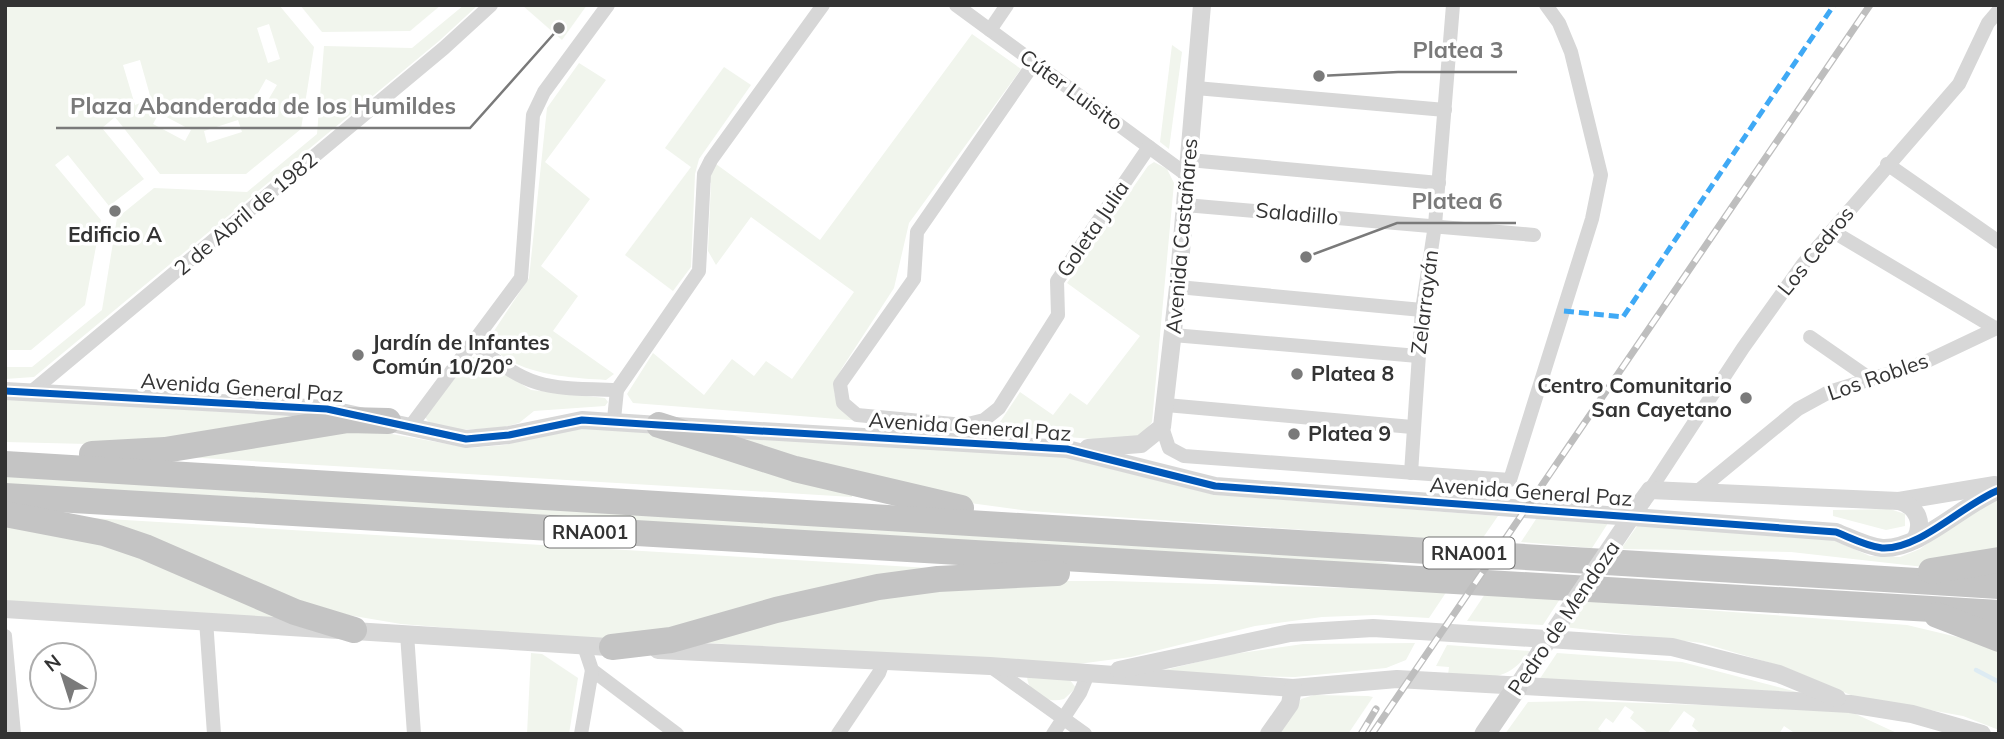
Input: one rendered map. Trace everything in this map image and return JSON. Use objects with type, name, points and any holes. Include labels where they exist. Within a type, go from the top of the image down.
[{"type":"highway","points":[[5,458],[165,450],[348,420],[399,424]]},
{"type":"highway","points":[[659,425],[794,469],[1052,526]]},
{"type":"highway","name":"RNA001","points":[[5,464],[1999,586]]},
{"type":"highway","name":"RNA001","points":[[5,496],[1999,613]]},
{"type":"highway","points":[[5,514],[66,524],[145,547],[295,612],[354,630]]},
{"type":"highway","points":[[1885,579],[1999,561]]},
{"type":"highway","points":[[612,647],[671,640],[776,610],[878,587],[938,579],[1174,566]]},
{"type":"highway","points":[[1922,608],[1999,639]]},
{"type":"main road","name":"Pedro de Mendoza","points":[[1485,734],[1517,687]]},
{"type":"street","name":"2 de Abril de 1982","points":[[30,393],[444,48],[491,5]]},
{"type":"street","points":[[399,424],[474,344],[521,278],[533,115],[544,92],[608,5]]},
{"type":"street","points":[[614,419],[617,390],[699,271],[704,174],[711,160],[823,5]]},
{"type":"street","name":"Cúter Luisito","points":[[956,5],[1149,147],[1188,167]]},
{"type":"street","points":[[990,30],[1007,5]]},
{"type":"street","name":"Avenida Castañares","points":[[1162,427],[1178,287],[1202,5]]},
{"type":"street","name":"Zelarrayán","points":[[1411,473],[1422,310],[1435,225],[1453,5]]},
{"type":"street","name":"Avenida General Paz","points":[[5,391],[327,409],[399,424],[452,439],[487,439],[556,423],[614,419],[659,425],[1067,449],[1128,447],[1152,438],[1162,427],[1169,448],[1184,456],[1510,480],[1592,219],[1601,175],[1571,52],[1559,23],[1546,5]]},
{"type":"street","name":"Los Cedros","points":[[1646,496],[1749,339],[1803,264],[1959,84],[1994,9]]},
{"type":"street","name":"Goleta Julia","points":[[1034,63],[917,232],[914,279],[840,384],[842,403],[858,415],[964,425],[984,420],[999,408],[1058,315],[1057,281],[1149,147]]},
{"type":"street","points":[[1196,88],[1445,110]]},
{"type":"street","points":[[1887,164],[1999,242]]},
{"type":"street","points":[[1188,167],[1438,183]]},
{"type":"street","name":"Saladillo","points":[[1185,205],[1534,235]]},
{"type":"street","points":[[1832,231],[1997,328]]},
{"type":"street","points":[[1178,287],[1422,310]]},
{"type":"street","name":"Los Robles","points":[[1698,491],[1798,409],[1829,392],[1923,363],[1997,328]]},
{"type":"street","points":[[1172,335],[1418,356]]},
{"type":"street","points":[[1810,337],[1869,378]]},
{"type":"street","points":[[474,344],[509,372],[533,384],[559,389],[617,390]]},
{"type":"street","points":[[1166,405],[1412,427]]},
{"type":"street","name":"Avenida General Paz","points":[[1067,449],[1215,486],[1836,532],[1870,546],[1884,548],[1900,547],[1915,540],[1999,487]]},
{"type":"street","name":"Avenida General Paz","points":[[1646,496],[1698,491],[1899,500],[1999,487]]},
{"type":"street","name":"Pedro de Mendoza","points":[[1517,687],[1646,496]]},
{"type":"street","points":[[1899,500],[1914,508],[1918,516],[1920,524],[1915,540]]},
{"type":"street","points":[[5,610],[206,620],[584,646],[990,666],[1293,688],[1397,679],[1850,704],[1912,714],[1982,734]]},
{"type":"street","points":[[206,620],[214,734]]},
{"type":"street","points":[[1053,734],[1091,674],[1290,633],[1373,628],[1672,647],[1779,674],[1850,704]]},
{"type":"street","points":[[407,634],[414,734]]},
{"type":"street","points":[[5,636],[13,734]]},
{"type":"street","points":[[581,734],[592,670],[584,646]]},
{"type":"street","points":[[838,734],[877,677],[883,662]]},
{"type":"street","points":[[990,666],[1085,734]]},
{"type":"street","points":[[592,670],[677,734]]},
{"type":"street","points":[[1269,734],[1290,704],[1293,688]]},
{"type":"shaded area","points":[[5,5],[279,5],[314,47],[301,129],[246,174],[160,174],[115,117],[102,128],[144,179],[109,206],[68,155],[55,165],[101,220],[85,305],[31,350],[5,350]],"holes":[[[269,24],[280,59],[268,63],[257,28]],[[140,60],[151,99],[135,105],[123,65]],[[266,79],[277,85],[258,117],[248,111]],[[159,113],[191,130],[185,141],[153,124]],[[238,120],[242,132],[207,143],[204,131]]]},
{"type":"shaded area","points":[[300,5],[441,5],[410,31],[322,32]]},
{"type":"shaded area","points":[[464,5],[478,5],[439,41],[34,377],[5,379],[5,367],[32,367],[102,310],[117,218],[154,188],[247,192],[317,134],[324,46],[412,48]]},
{"type":"shaded area","points":[[522,5],[587,5],[562,40]]},
{"type":"shaded area","points":[[972,34],[1021,69],[909,223],[894,288],[842,368],[835,384],[836,398],[842,409],[988,425],[1000,422],[1020,392],[1053,415],[1070,393],[1087,405],[1140,336],[1067,283],[1148,166],[1154,162],[1167,169],[1174,183],[1152,422],[1140,438],[1131,442],[633,403],[627,394],[653,353],[704,395],[732,359],[754,376],[766,361],[792,379],[854,292],[751,217],[716,265],[708,251],[711,183],[705,178],[716,164],[820,240]]},
{"type":"shaded area","points":[[1172,45],[1182,52],[1169,149],[1160,142]]},
{"type":"shaded area","points":[[579,63],[606,80],[545,162],[590,199],[541,266],[578,296],[553,331],[614,374],[606,380],[559,376],[525,368],[497,352],[488,340],[529,278],[547,108]]},
{"type":"shaded area","points":[[724,67],[751,85],[699,159],[695,174],[691,267],[673,291],[625,255],[691,167],[665,148]]},
{"type":"shaded area","points":[[477,356],[531,390],[605,398],[608,402],[605,406],[534,411],[519,423],[501,428],[453,430],[430,424],[425,417],[427,413],[471,358]]},
{"type":"shaded area","points":[[5,399],[309,417],[130,445],[5,442]]},
{"type":"shaded area","points":[[601,428],[648,431],[852,493],[852,497],[168,456],[364,429],[470,448],[504,445],[570,430]]},
{"type":"shaded area","points":[[696,430],[1066,456],[1220,495],[1498,516],[1480,542],[1029,511],[933,498]]},
{"type":"shaded area","points":[[5,475],[1357,558],[1394,564],[1312,562],[5,485]]},
{"type":"shaded area","points":[[1999,498],[1999,557],[1924,567],[1791,552],[1621,549],[1640,522],[1833,540],[1870,556],[1900,557],[1920,549],[1959,520]]},
{"type":"shaded area","points":[[1890,509],[1905,514],[1905,526],[1886,530],[1833,516],[1833,510]]},
{"type":"shaded area","points":[[1538,516],[1610,520],[1592,548],[1521,542]]},
{"type":"shaded area","points":[[74,517],[946,569],[804,595],[613,641],[401,624],[342,614],[284,599]]},
{"type":"shaded area","points":[[5,522],[113,544],[284,620],[5,601]]},
{"type":"shaded area","points":[[982,581],[1111,581],[1447,591],[1429,618],[1375,615],[1322,617],[1255,626],[1131,657],[1078,664],[691,642],[855,596]]},
{"type":"shaded area","points":[[1485,594],[1560,599],[1543,625],[1467,621]]},
{"type":"shaded area","points":[[1583,601],[1907,625],[1999,647],[1999,730],[1963,716],[1853,696],[1784,667],[1702,643],[1564,627]]},
{"type":"shaded area","points":[[1415,643],[1406,660],[1386,668],[1295,677],[1148,674],[1227,655],[1303,644]]},
{"type":"shaded area","points":[[1447,645],[1530,651],[1521,662],[1503,674],[1473,677],[1448,675],[1449,667],[1436,666]]},
{"type":"shaded area","points":[[531,653],[542,654],[578,678],[569,734],[527,734]]},
{"type":"shaded area","points":[[1557,653],[1682,662],[1797,692],[1539,680]]},
{"type":"shaded area","points":[[1027,675],[1070,680],[1076,688],[1064,699],[1045,699],[1030,687]]},
{"type":"shaded area","points":[[1314,695],[1373,697],[1348,734],[1278,734],[1301,699]]},
{"type":"shaded area","points":[[1583,701],[1847,710],[1899,734],[1796,734],[1784,726],[1779,734],[1701,734],[1692,726],[1695,719],[1684,711],[1667,734],[1649,734],[1630,718],[1634,712],[1625,706],[1613,723],[1606,718],[1598,729],[1604,734],[1505,734],[1528,702]]},
{"type":"waterway","points":[[1976,670],[1999,682]]},
{"type":"railway","points":[[1372,734],[1870,5]]},
{"type":"railway","points":[[1361,734],[1376,709]]},
{"type":"marked path","points":[[1564,311],[1623,317],[1834,5]]},
{"type":"cycle path","points":[[5,391],[327,409],[466,439],[509,435],[582,420],[1067,449],[1215,486],[1836,532],[1864,544],[1882,548],[1911,542],[1999,490]]},
{"type":"place","name":"Plaza Abanderada de los Humildes","points":[[559,28]]},
{"type":"place","name":"Platea 3","points":[[1319,76]]},
{"type":"place","name":"Edificio A","points":[[115,211]]},
{"type":"place","name":"Platea 6","points":[[1306,257]]},
{"type":"place","name":"Jardín de Infantes Común 10/20°","points":[[358,355]]},
{"type":"place","name":"Platea 8","points":[[1297,374]]},
{"type":"place","name":"Centro Comunitario San Cayetano","points":[[1746,398]]},
{"type":"place","name":"Platea 9","points":[[1294,434]]}]
